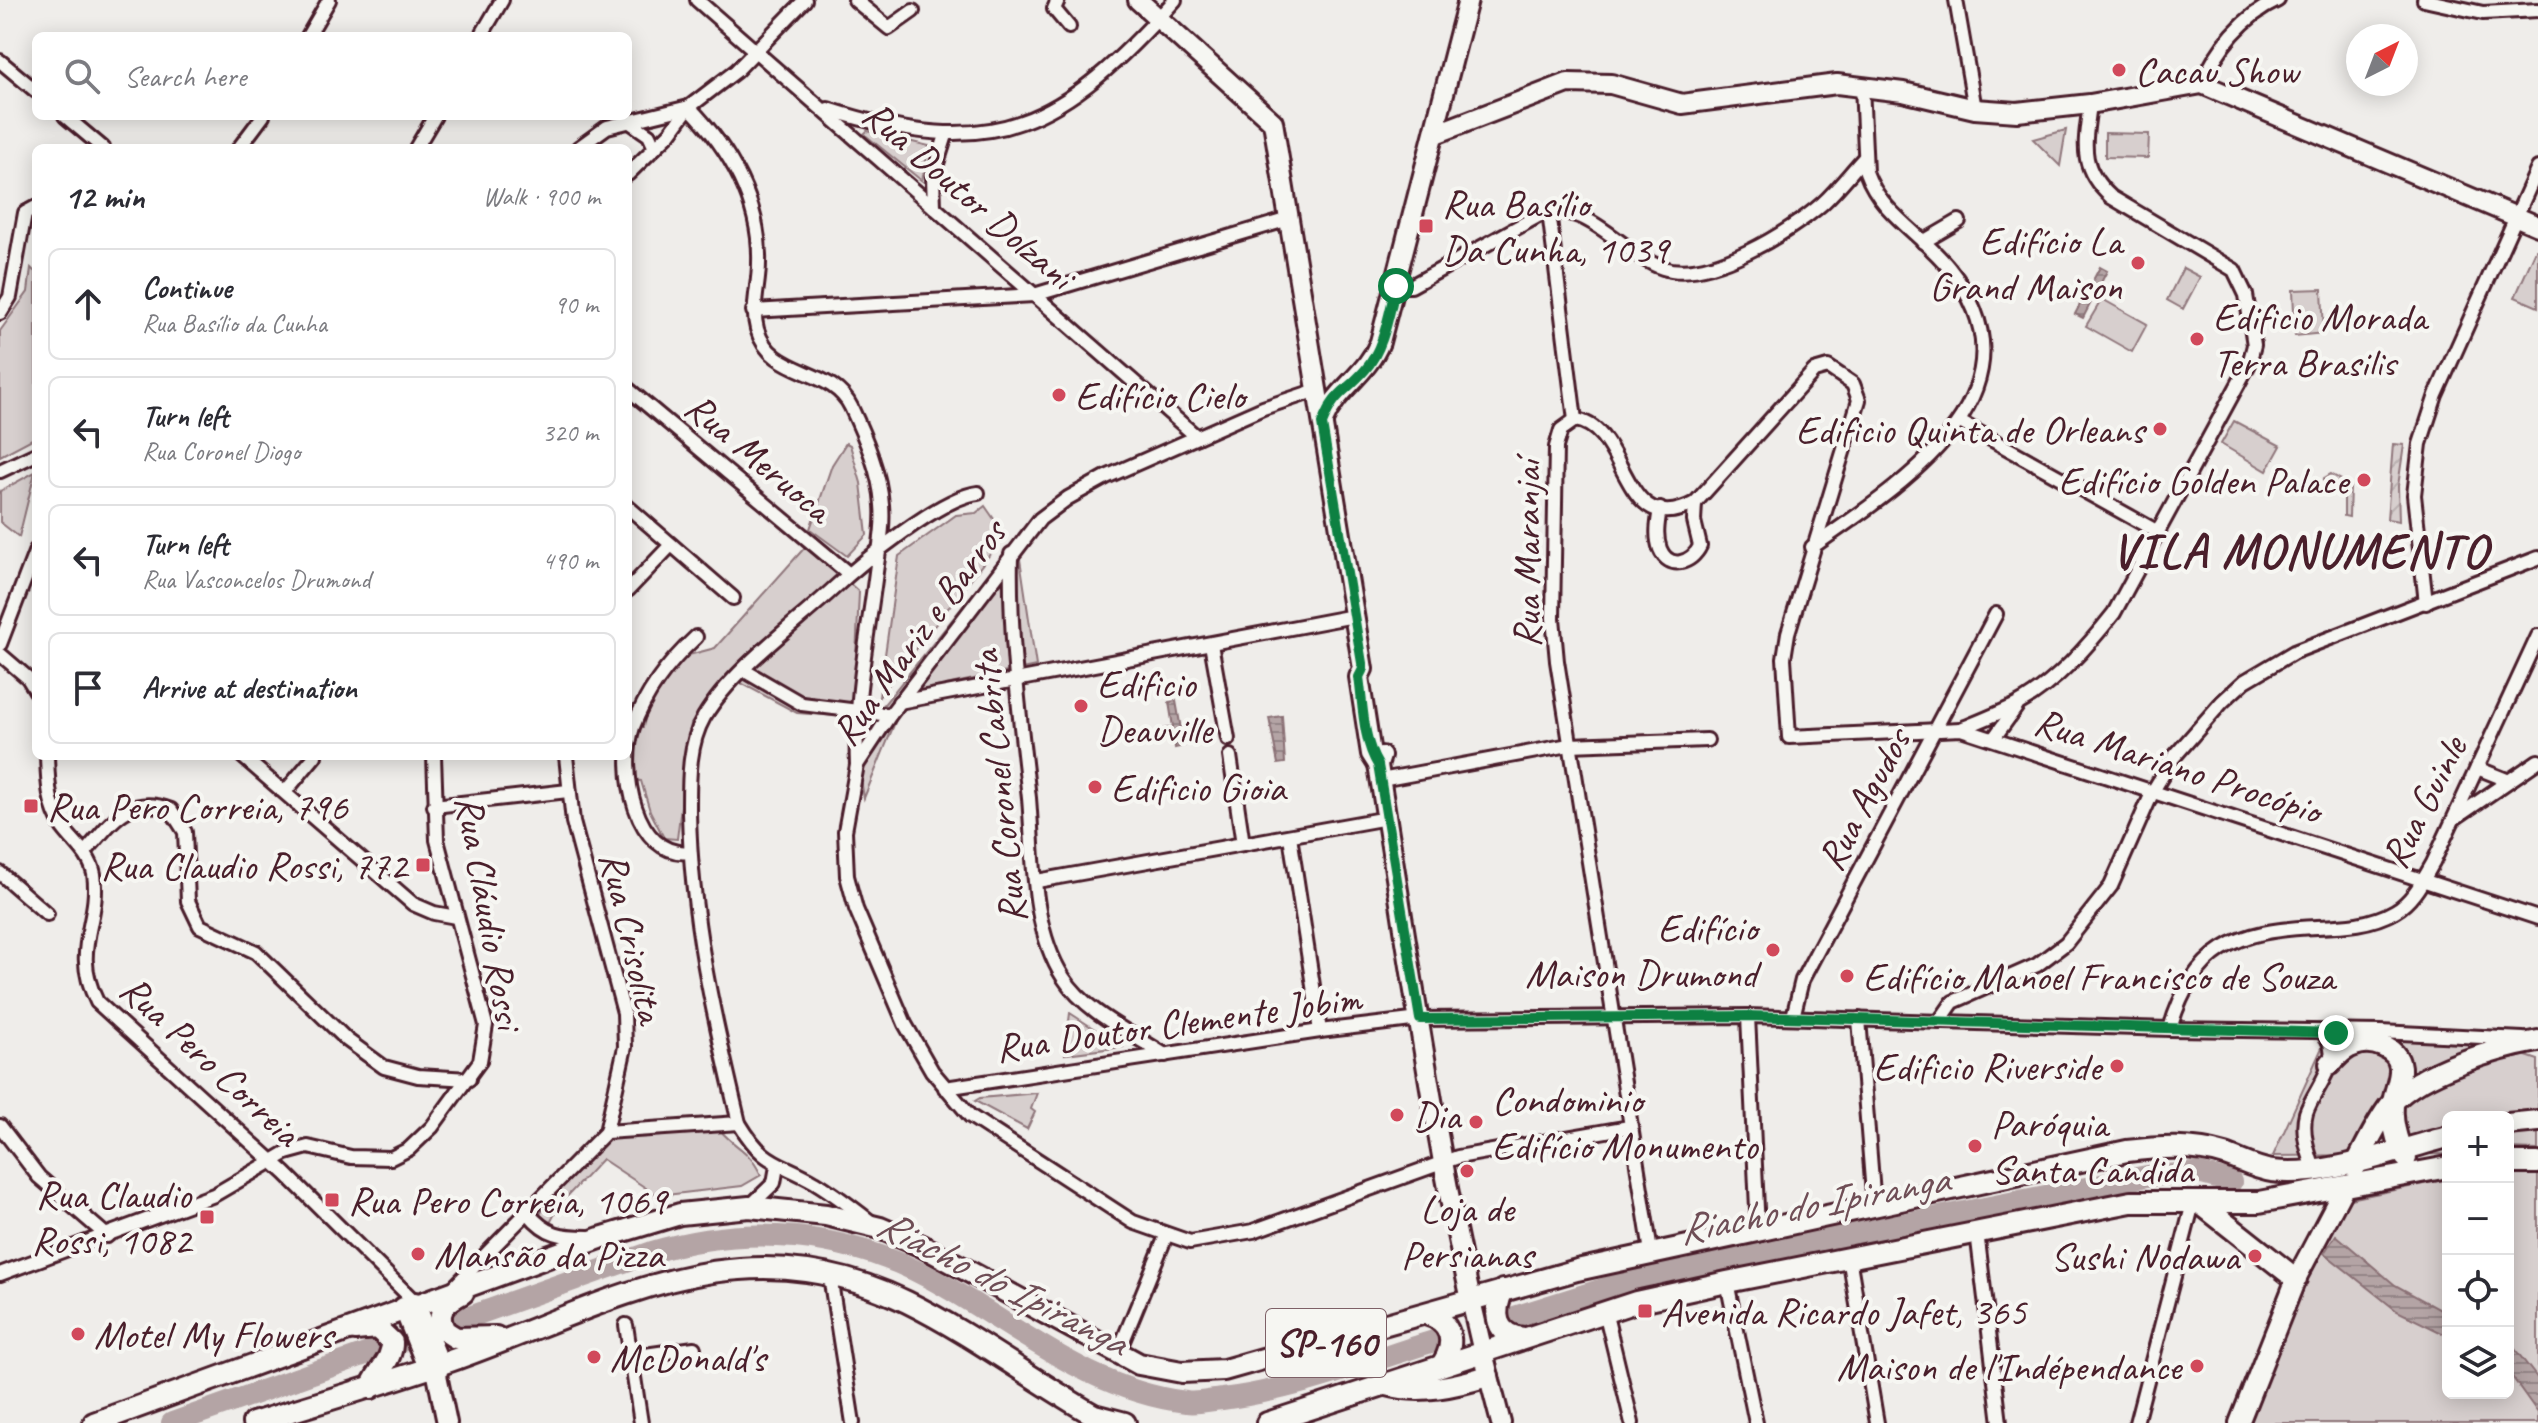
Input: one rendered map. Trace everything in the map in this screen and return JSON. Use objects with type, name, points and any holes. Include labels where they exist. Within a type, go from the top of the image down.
[{"type":"main road","points":[[2393,1102],[2466,1060],[2538,1041]]},
{"type":"main road","points":[[2330,1064],[2356,1044],[2375,1043],[2390,1050],[2400,1069],[2393,1102],[2344,1188]]},
{"type":"main road","points":[[2393,1102],[2400,1149],[2415,1172]]},
{"type":"main road","points":[[2514,1123],[2538,1121]]},
{"type":"main road","name":"SP-160","points":[[749,1207],[826,1215],[880,1228],[922,1246],[1139,1364],[1182,1372],[1224,1370],[1426,1314],[1471,1307],[1503,1290],[1651,1252],[2154,1148],[2182,1148],[2222,1154],[2270,1171],[2314,1169],[2358,1161],[2442,1138]]},
{"type":"main road","points":[[2514,1163],[2538,1163]]},
{"type":"main road","name":"SP-160","points":[[1267,1423],[1322,1414],[1443,1363],[1605,1311],[1727,1282],[2131,1202],[2259,1202],[2442,1168]]},
{"type":"main road","points":[[2197,1204],[2296,1279]]},
{"type":"main road","points":[[94,1423],[410,1307],[449,1296],[491,1277],[600,1238],[680,1214],[749,1207]]},
{"type":"main road","points":[[253,1423],[371,1388],[662,1280],[724,1269],[772,1267],[830,1276],[906,1302],[1093,1419],[1125,1423]]},
{"type":"main road","points":[[1503,1290],[1495,1309],[1499,1324],[1509,1335],[1524,1338]]},
{"type":"main road","points":[[449,1296],[439,1316],[448,1335],[462,1338],[509,1337]]},
{"type":"main road","points":[[1426,1314],[1442,1322],[1450,1335],[1451,1349],[1443,1363]]},
{"type":"main road","points":[[341,1332],[377,1328],[392,1342],[393,1351],[371,1388]]},
{"type":"main road","points":[[1387,1385],[1407,1390],[1435,1388],[1488,1376]]},
{"type":"street","points":[[310,32],[329,0]]},
{"type":"street","points":[[483,32],[502,0]]},
{"type":"street","name":"Rua Doutor Dolzani","points":[[697,0],[1197,437]]},
{"type":"street","points":[[632,170],[689,107],[736,71],[805,0]]},
{"type":"street","points":[[855,0],[889,28],[913,11]]},
{"type":"street","points":[[1058,0],[1054,9],[1069,27]]},
{"type":"street","points":[[1138,0],[1271,118],[1280,149],[1363,669],[1359,677],[1371,754],[1380,773],[1444,1164],[1471,1307],[1501,1423]]},
{"type":"street","points":[[821,106],[898,129],[946,135],[1014,124],[1067,101],[1091,85],[1175,0]]},
{"type":"street","points":[[1322,424],[1331,401],[1358,377],[1374,357],[1396,286],[1468,0]]},
{"type":"street","points":[[1956,0],[1975,109]]},
{"type":"street","points":[[2202,84],[2231,37],[2246,20],[2278,0]]},
{"type":"street","points":[[2424,0],[2483,13],[2538,10]]},
{"type":"street","points":[[0,61],[32,88]]},
{"type":"street","points":[[1435,134],[1568,83],[1611,84],[1682,104],[1837,84],[1862,85],[1975,109],[2037,111],[2202,84],[2538,226]]},
{"type":"street","points":[[1812,547],[1917,467],[1960,422],[1982,379],[1983,334],[1963,287],[1881,201],[1870,184],[1865,157],[1862,85]]},
{"type":"street","points":[[1961,729],[2019,703],[2057,674],[2107,622],[2249,364],[2253,339],[2246,295],[2234,270],[2111,197],[2095,182],[2087,167],[2085,152],[2090,104]]},
{"type":"street","points":[[583,144],[595,133],[689,107]]},
{"type":"street","points":[[689,107],[731,159],[751,202],[759,263],[753,311],[767,352],[786,366],[837,389],[851,407],[879,481],[883,528],[859,712],[857,765]]},
{"type":"street","points":[[70,120],[98,144]]},
{"type":"street","points":[[242,144],[260,120]]},
{"type":"street","points":[[418,144],[433,120]]},
{"type":"street","points":[[630,122],[649,135],[655,148]]},
{"type":"street","points":[[934,207],[933,176],[946,135]]},
{"type":"street","points":[[1396,286],[1411,286],[1549,212],[1570,213],[1595,224],[1662,268],[1696,271],[1717,267],[1815,209],[1865,157]]},
{"type":"street","points":[[2426,603],[2414,495],[2420,444],[2436,395],[2538,168]]},
{"type":"street","points":[[0,313],[10,297],[18,268],[25,213],[32,209]]},
{"type":"street","points":[[1549,212],[1575,420]]},
{"type":"street","points":[[753,311],[1034,295],[1289,219]]},
{"type":"street","points":[[1923,242],[1959,221]]},
{"type":"street","points":[[1695,503],[1694,521],[1700,546],[1694,557],[1681,563],[1673,562],[1661,550],[1658,533],[1660,509],[1680,509],[1695,503],[1814,371],[1828,367],[1853,384],[1859,400],[1812,547]]},
{"type":"street","points":[[1317,390],[1358,377]]},
{"type":"street","name":"Rua Mariz e Barros","points":[[1166,1236],[1103,1204],[996,1134],[970,1116],[945,1088],[905,1024],[856,909],[847,876],[845,831],[857,765],[899,702],[1040,519],[1068,498],[1197,437],[1263,408],[1317,390]]},
{"type":"street","name":"Rua Meruoca","points":[[632,392],[849,574]]},
{"type":"street","name":"Rua Maranjaí","points":[[1651,1252],[1611,1018],[1553,618],[1556,447],[1561,430],[1575,420],[1589,424],[1604,435],[1633,491],[1647,504],[1660,509]]},
{"type":"street","points":[[1960,422],[2158,532]]},
{"type":"street","points":[[0,471],[32,456]]},
{"type":"street","points":[[880,1228],[813,1181],[777,1166],[752,1143],[739,1123],[704,978],[690,852],[689,783],[698,728],[712,705],[745,671],[849,574],[957,497],[978,493]]},
{"type":"street","points":[[632,511],[733,598]]},
{"type":"street","points":[[632,581],[671,545]]},
{"type":"street","name":"Rua Mariano Procópio","points":[[1812,547],[1784,658],[1789,737],[1961,729],[2538,918]]},
{"type":"street","name":"Rua Coronel Cabrita","points":[[1011,554],[1017,680],[1037,881],[1048,942],[1064,978],[1086,1003],[1165,1055]]},
{"type":"street","points":[[1939,1022],[1953,1002],[2037,965],[2066,943],[2111,886],[2153,791],[2195,731],[2245,681],[2294,652],[2538,558]]},
{"type":"street","points":[[0,644],[32,560]]},
{"type":"street","name":"Rua Agudos","points":[[1793,1017],[1802,980],[1996,614]]},
{"type":"street","points":[[899,702],[1354,616]]},
{"type":"street","name":"Rua Guinle","points":[[2170,1029],[2189,979],[2208,958],[2228,944],[2250,935],[2286,928],[2350,925],[2377,919],[2397,910],[2423,879],[2538,636]]},
{"type":"street","points":[[632,730],[644,702],[664,672],[696,637]]},
{"type":"street","points":[[1211,644],[1228,739]]},
{"type":"street","points":[[0,654],[32,684]]},
{"type":"street","points":[[745,671],[802,704],[890,715]]},
{"type":"street","points":[[1994,738],[2019,703]]},
{"type":"street","points":[[1380,773],[1569,745],[1707,740]]},
{"type":"street","points":[[1230,756],[1243,844]]},
{"type":"street","name":"Rua Pero Correia","points":[[47,760],[47,788],[52,808],[63,828],[85,852],[93,870],[95,889],[84,966],[97,1002],[272,1162],[398,1285],[410,1307]]},
{"type":"street","points":[[247,760],[413,904],[434,913],[456,917]]},
{"type":"street","points":[[285,792],[312,760]]},
{"type":"street","name":"Rua Cláudio Rossi","points":[[0,1274],[214,1195],[286,1153],[308,1147],[351,1157],[391,1158],[417,1142],[469,1079],[485,1045],[486,1025],[437,840],[434,760]]},
{"type":"street","name":"Rua Crisolita","points":[[566,760],[573,822],[624,1013],[625,1047],[606,1132]]},
{"type":"street","points":[[628,760],[629,785],[645,829],[659,846],[674,854],[690,852]]},
{"type":"street","points":[[2453,820],[2538,761]]},
{"type":"street","points":[[2477,768],[2507,780]]},
{"type":"street","points":[[434,806],[568,791]]},
{"type":"street","points":[[85,852],[123,812],[137,804],[171,810],[185,832],[188,901],[200,926],[256,952],[347,1040],[384,1067],[418,1076],[469,1079]]},
{"type":"street","points":[[1037,881],[1387,818]]},
{"type":"street","points":[[1290,836],[1320,1031]]},
{"type":"street","points":[[0,873],[47,914]]},
{"type":"street","points":[[1748,1016],[1758,1230]]},
{"type":"street","name":"Rua Doutor Clemente Jobim","points":[[945,1088],[1320,1031],[1420,1019],[1748,1016],[2323,1033],[2467,1034],[2538,1041]]},
{"type":"street","points":[[1859,1019],[1874,1206]]},
{"type":"street","points":[[2314,1169],[2305,1137],[2306,1114],[2330,1064],[2331,1046],[2323,1033]]},
{"type":"street","points":[[449,1296],[606,1132],[739,1123]]},
{"type":"street","points":[[0,1126],[19,1155],[48,1187],[107,1236]]},
{"type":"street","points":[[1118,1353],[1166,1236],[1190,1242],[1253,1231],[1458,1157],[1629,1127]]},
{"type":"street","points":[[749,1207],[774,1183],[777,1166]]},
{"type":"street","points":[[2239,1423],[2296,1279],[2344,1188]]},
{"type":"street","points":[[2136,1423],[2197,1204]]},
{"type":"street","points":[[529,1214],[539,1226],[557,1236],[600,1238]]},
{"type":"street","points":[[1977,1232],[2001,1422]]},
{"type":"street","points":[[1849,1257],[1877,1423]]},
{"type":"street","points":[[830,1276],[853,1423]]},
{"type":"street","points":[[1727,1282],[1756,1423]]},
{"type":"street","points":[[410,1307],[434,1364],[447,1423]]},
{"type":"street","points":[[1605,1311],[1632,1423]]},
{"type":"street","points":[[626,1325],[641,1423]]},
{"type":"street","points":[[631,1357],[694,1348]]},
{"type":"shaded area","points":[[2066,130],[2060,166],[2033,139]]},
{"type":"shaded area","points":[[867,131],[929,146],[922,181],[864,134]]},
{"type":"shaded area","points":[[2105,133],[2149,134],[2148,158],[2105,157]]},
{"type":"shaded area","points":[[2538,250],[2538,307],[2515,297]]},
{"type":"shaded area","points":[[2100,267],[2107,271],[2083,318],[2075,314]]},
{"type":"shaded area","points":[[31,268],[32,439],[0,456],[0,331],[28,292]]},
{"type":"shaded area","points":[[2183,268],[2200,277],[2183,309],[2167,300]]},
{"type":"shaded area","points":[[2322,289],[2324,333],[2295,336],[2293,290]]},
{"type":"shaded area","points":[[2102,299],[2147,324],[2132,352],[2086,326]]},
{"type":"shaded area","points":[[2234,421],[2281,446],[2267,471],[2221,444]]},
{"type":"shaded area","points":[[846,443],[850,445],[861,483],[867,535],[847,556],[810,529],[832,465]]},
{"type":"shaded area","points":[[2393,444],[2404,445],[2398,486],[2399,521],[2387,519]]},
{"type":"shaded area","points":[[32,474],[19,537],[0,522],[0,491]]},
{"type":"shaded area","points":[[2331,474],[2343,481],[2343,486],[2350,487],[2349,517],[2344,516],[2344,491],[2323,490],[2324,478]]},
{"type":"shaded area","points":[[985,506],[1005,535],[879,697],[899,556],[956,515],[976,513]]},
{"type":"shaded area","points":[[1017,539],[1036,666],[907,693],[864,798],[851,717],[797,713],[728,676],[691,724],[677,839],[664,838],[650,811],[641,781],[632,780],[637,727],[643,727],[649,703],[685,656],[715,648],[807,545],[859,592],[854,701],[882,707]]},
{"type":"shaded area","points":[[1176,701],[1184,746],[1175,748],[1174,740],[1165,741],[1163,729],[1173,727],[1169,702]]},
{"type":"shaded area","points":[[1282,716],[1285,763],[1278,764],[1269,718]]},
{"type":"shaded area","points":[[1070,1013],[1122,1047],[1065,1054]]},
{"type":"shaded area","points":[[2374,1036],[2482,1041],[2538,1060],[2538,1150],[2514,1149],[2514,1111],[2442,1111],[2442,1154],[2273,1156],[2324,1043],[2330,1038]]},
{"type":"shaded area","points":[[1037,1093],[1031,1109],[1035,1112],[1027,1129],[975,1101],[980,1098]]},
{"type":"shaded area","points":[[719,1129],[747,1154],[761,1175],[742,1186],[658,1196],[602,1159],[560,1204],[549,1225],[538,1216],[607,1134]]},
{"type":"shaded area","points":[[2514,1175],[2538,1175],[2538,1423],[2249,1423],[2305,1282],[2350,1199],[2442,1180],[2442,1399],[2514,1399]]},
{"type":"shaded area","points":[[2336,1235],[2395,1285],[2442,1311],[2442,1333],[2397,1311],[2324,1253]]},
{"type":"shaded area","points":[[2514,1348],[2538,1379],[2538,1413],[2514,1379]]},
{"type":"waterway","name":"Riacho do Ipiranga","points":[[1508,1319],[1651,1274],[2147,1176],[2198,1173],[2231,1182]]},
{"type":"waterway","name":"Riacho do Ipiranga","points":[[172,1423],[652,1252],[724,1237],[759,1235],[830,1242],[899,1263],[932,1279],[1085,1370],[1150,1395],[1186,1402],[1204,1402],[1277,1389],[1437,1340]]},
{"type":"place","name":"Cacau Show","points":[[2119,70]]},
{"type":"place","name":"Rua Basílio Da Cunha, 1039","points":[[1426,226]]},
{"type":"place","name":"Edifício La Grand Maison","points":[[2138,263]]},
{"type":"place","name":"Edificio Morada Terra Brasilis","points":[[2197,339]]},
{"type":"place","name":"Edifício Cielo","points":[[1059,395]]},
{"type":"place","name":"Edificio Quinta de Orleans","points":[[2160,429]]},
{"type":"place","name":"Edifício Golden Palace","points":[[2364,480]]},
{"type":"place","name":"Edificio Deauville","points":[[1081,706]]},
{"type":"place","name":"Edificio Gioia","points":[[1095,787]]},
{"type":"place","name":"Rua Pero Correia, 796","points":[[31,806]]},
{"type":"place","name":"Rua Claudio Rossi, 772","points":[[423,865]]},
{"type":"place","name":"Edifício Maison Drumond","points":[[1773,950]]},
{"type":"place","name":"Edifício Manoel Francisco de Souza","points":[[1847,976]]},
{"type":"place","name":"Edificio Riverside","points":[[2117,1066]]},
{"type":"place","name":"Dia","points":[[1397,1115]]},
{"type":"place","name":"Condominio Edifício Monumento","points":[[1476,1122]]},
{"type":"place","name":"Paróquia Santa Candida","points":[[1975,1146]]},
{"type":"place","name":"Loja de Persianas","points":[[1467,1171]]},
{"type":"place","name":"Rua Pero Correia, 1069","points":[[332,1200]]},
{"type":"place","name":"Rua Claudio Rossi, 1082","points":[[207,1217]]},
{"type":"place","name":"Mansão da Pizza","points":[[418,1254]]},
{"type":"place","name":"Sushi Nodawa","points":[[2255,1256]]},
{"type":"place","name":"Avenida Ricardo Jafet, 365","points":[[1645,1311]]},
{"type":"place","name":"Motel My Flowers","points":[[78,1334]]},
{"type":"place","name":"McDonald's","points":[[594,1357]]},
{"type":"place","name":"Maison de l'Indépendance","points":[[2197,1366]]},
{"type":"district","name":"VILA MONUMENTO","points":[[2300,550]]},
{"type":"route","points":[[1396,286],[1374,357],[1366,370],[1331,401],[1322,424],[1363,669],[1359,677],[1371,754],[1378,765],[1420,1019],[1748,1016],[2336,1033]]}]
